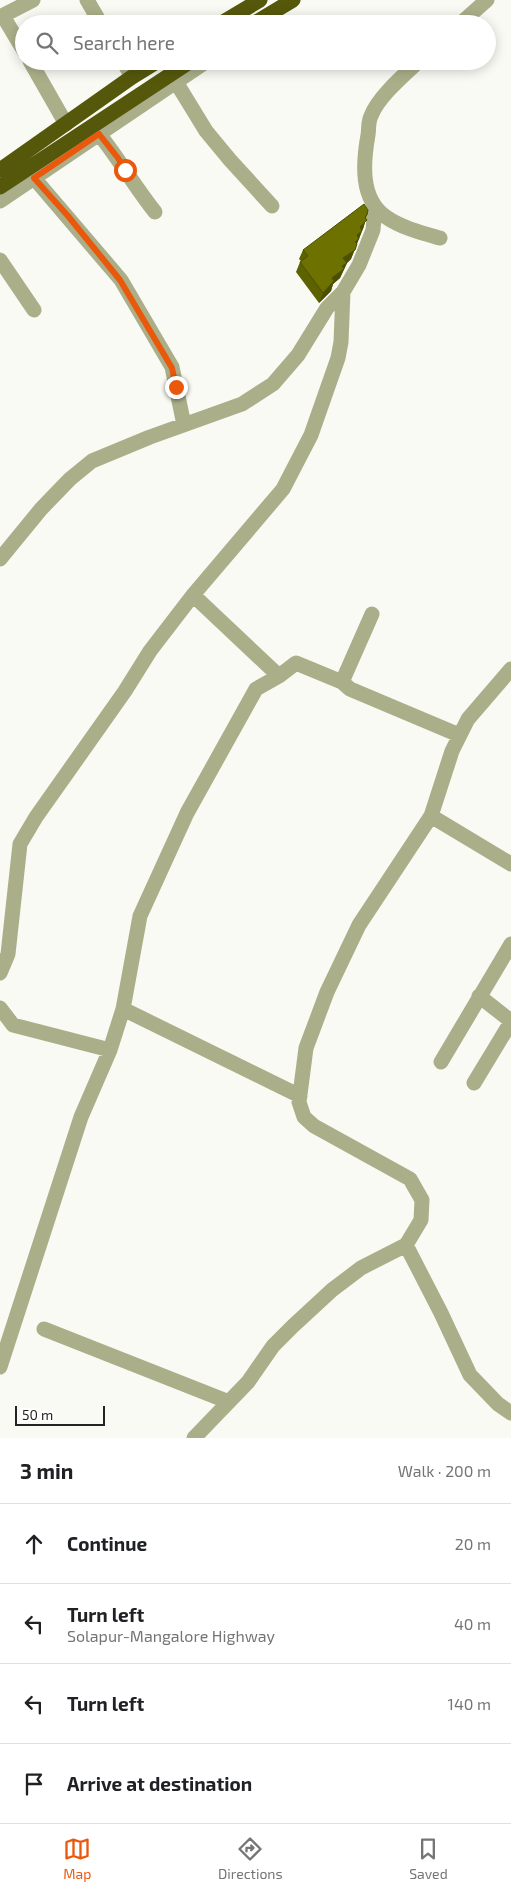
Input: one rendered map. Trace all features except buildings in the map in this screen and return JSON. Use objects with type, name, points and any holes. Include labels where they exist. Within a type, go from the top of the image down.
[{"type":"highway","points":[[235,15],[260,0]]},
{"type":"highway","points":[[268,15],[293,0]]},
{"type":"highway","points":[[0,170],[143,70]]},
{"type":"highway","points":[[0,187],[174,78],[182,70]]},
{"type":"street","points":[[15,37],[2,16],[33,0]]},
{"type":"street","points":[[88,0],[96,15]]},
{"type":"street","points":[[470,15],[486,0]]},
{"type":"street","points":[[35,70],[66,124]]},
{"type":"street","points":[[128,70],[132,77]]},
{"type":"street","points":[[0,201],[99,134],[174,78],[190,70]]},
{"type":"street","points":[[409,70],[389,89],[371,116],[364,168],[367,188],[375,206],[386,217],[410,229],[440,238]]},
{"type":"street","points":[[174,78],[206,131],[272,206]]},
{"type":"street","points":[[99,134],[118,158],[132,183],[155,212]]},
{"type":"street","points":[[34,178],[120,280],[172,368],[184,425]]},
{"type":"street","points":[[0,559],[70,479],[92,461],[150,437],[242,404],[273,384],[298,355],[327,308],[343,292],[359,265],[373,230],[375,206]]},
{"type":"street","points":[[0,260],[34,310]]},
{"type":"street","points":[[0,973],[8,954],[20,844],[66,774],[125,691],[150,650],[193,595],[282,489],[311,435],[338,358],[343,292]]},
{"type":"street","points":[[193,595],[279,676]]},
{"type":"street","points":[[342,682],[372,614]]},
{"type":"street","points":[[0,1367],[81,1117],[110,1050],[123,1009],[140,916],[187,813],[256,689],[279,676],[296,663],[342,682],[350,689],[460,735]]},
{"type":"street","points":[[197,1437],[248,1382],[273,1346],[332,1290],[361,1268],[406,1245],[421,1220],[422,1200],[410,1179],[314,1126],[304,1117],[299,1102],[306,1048],[327,992],[359,925],[431,816],[452,751],[468,719],[511,669]]},
{"type":"street","points":[[431,816],[511,864]]},
{"type":"street","points":[[441,1062],[479,996],[510,949]]},
{"type":"street","points":[[474,1083],[511,1021],[479,996]]},
{"type":"street","points":[[0,1008],[13,1025],[110,1050]]},
{"type":"street","points":[[123,1009],[300,1096]]},
{"type":"street","points":[[406,1245],[441,1313],[470,1376],[498,1404],[511,1413]]},
{"type":"street","points":[[44,1329],[229,1402]]},
{"type":"route","points":[[125,170],[99,134],[34,178],[120,280],[172,368],[176,387]]}]
